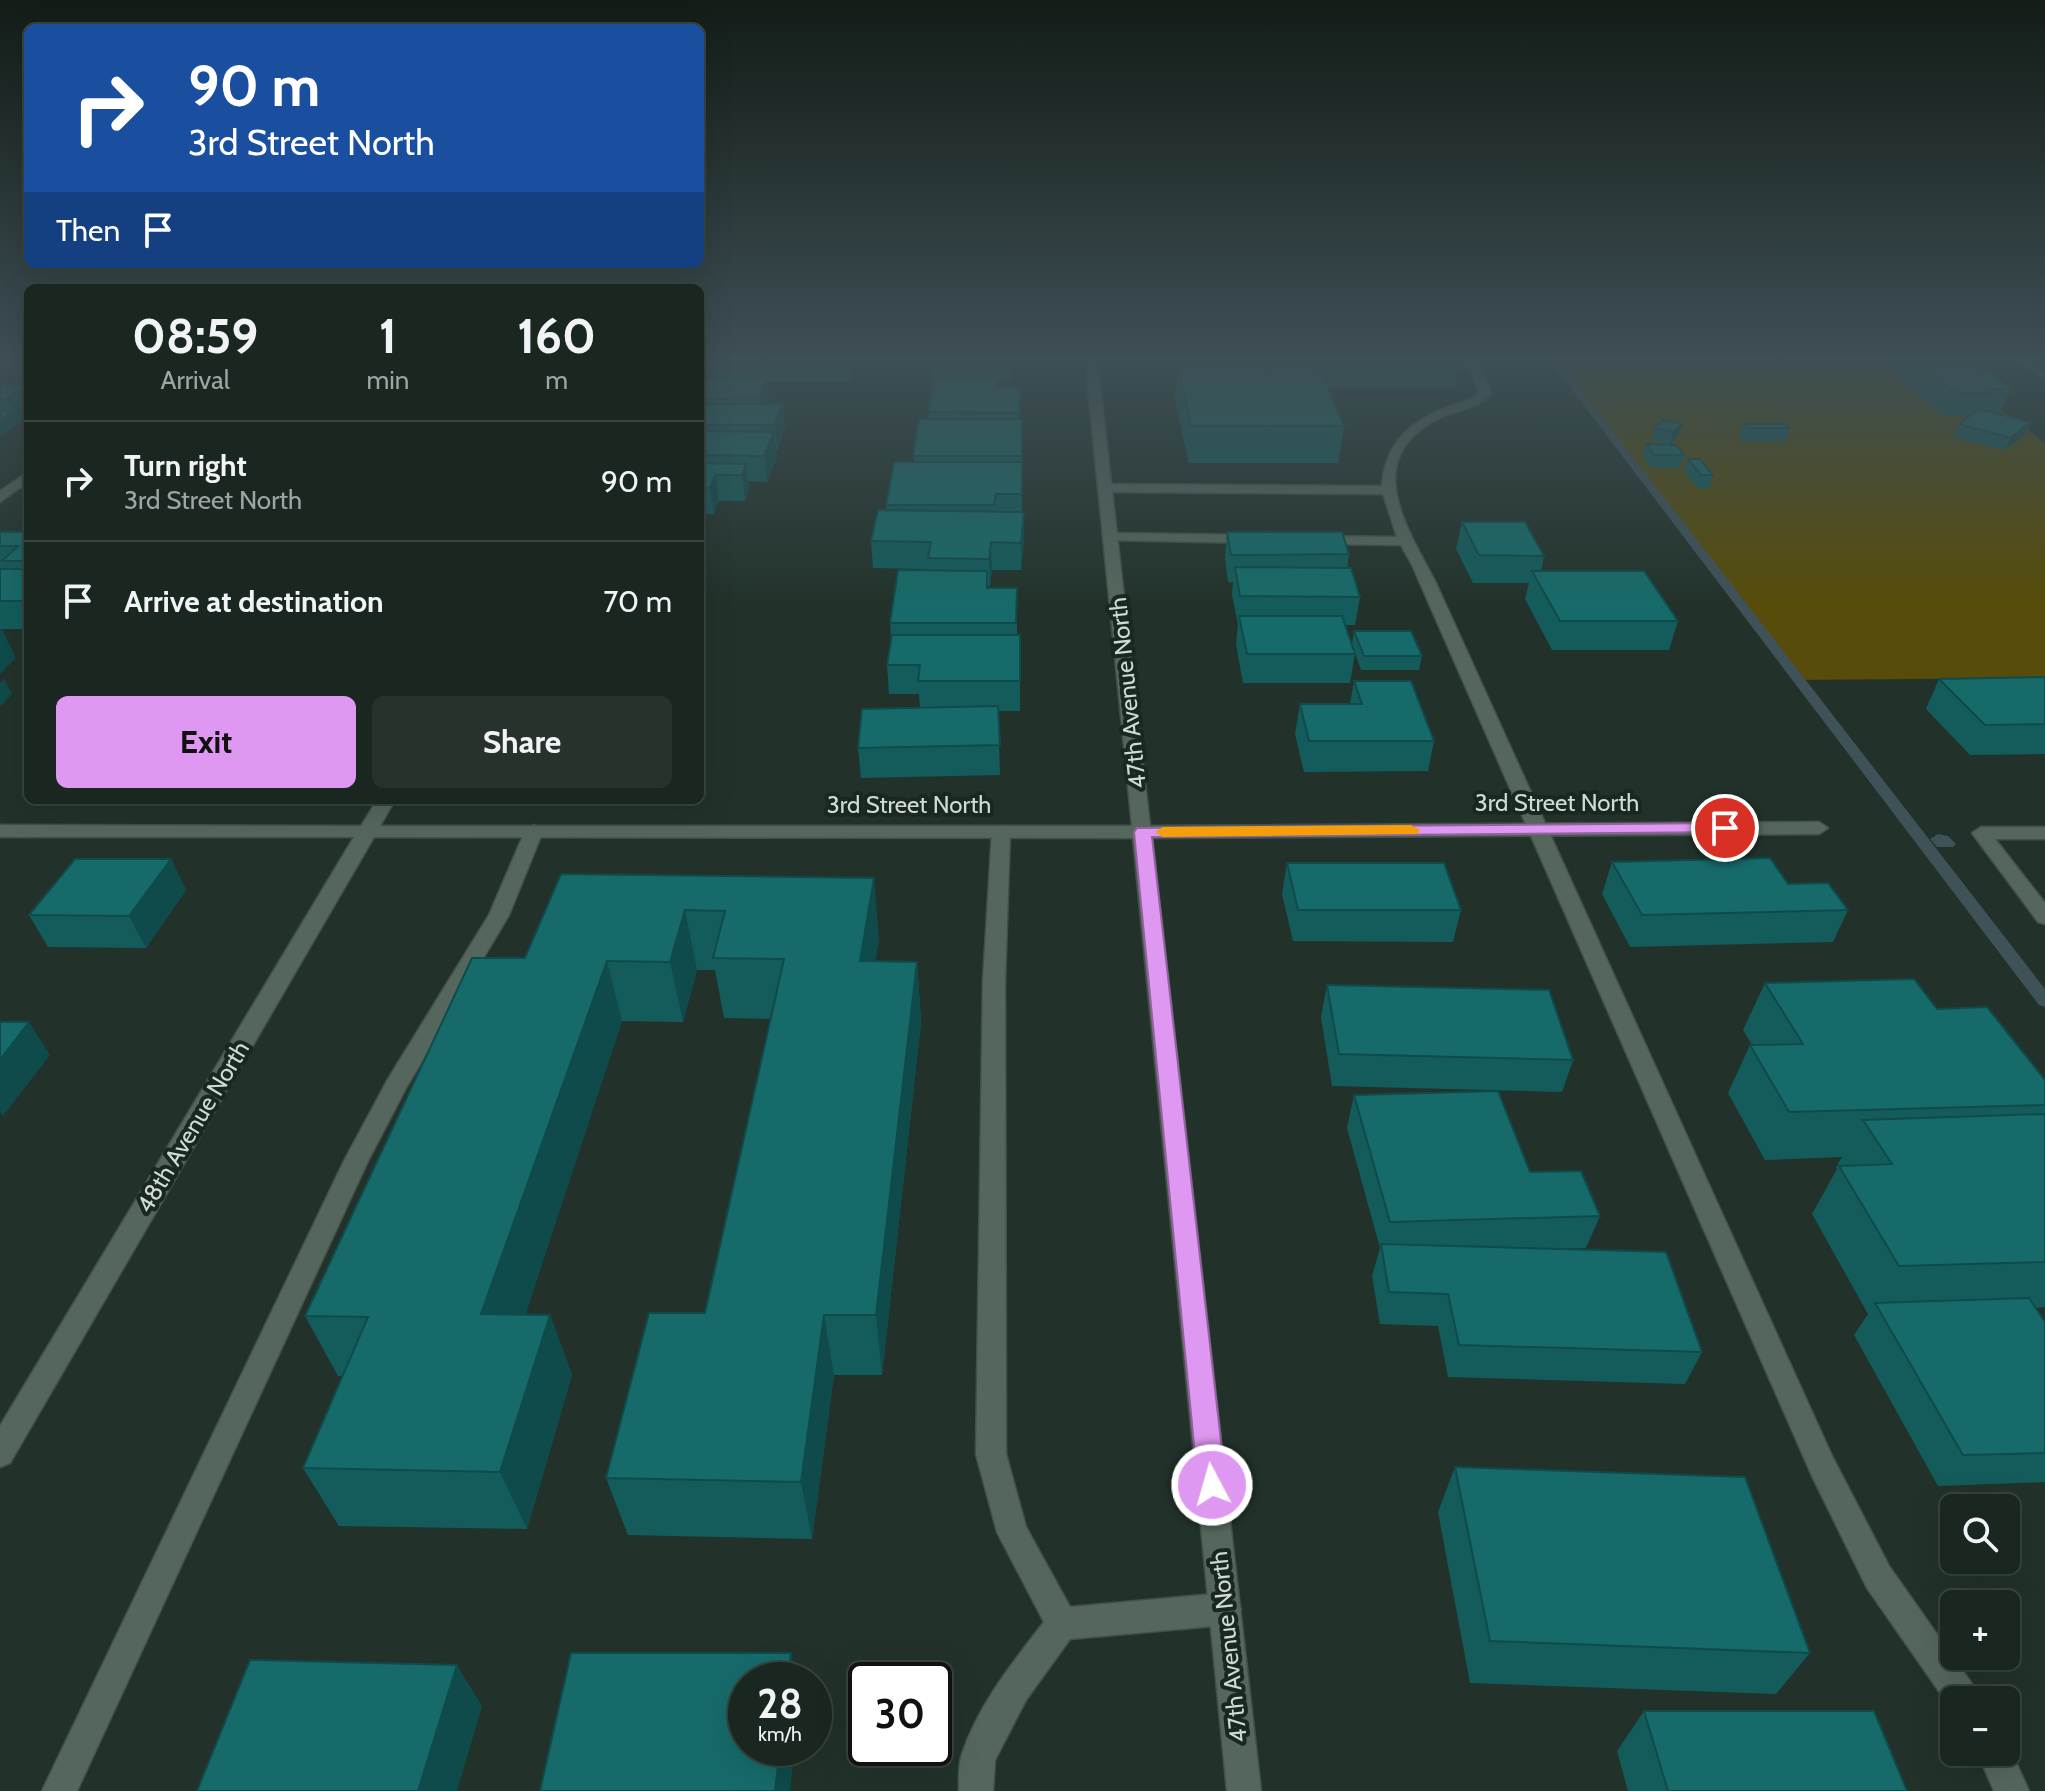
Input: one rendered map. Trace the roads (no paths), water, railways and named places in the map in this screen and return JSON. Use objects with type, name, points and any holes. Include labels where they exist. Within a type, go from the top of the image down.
[{"type":"street","name":"47th Avenue North","points":[[1100,442],[1244,1791]]},
{"type":"street","points":[[1401,442],[1394,451],[1388,478],[1393,511],[1822,1466],[1878,1577],[1953,1686]]},
{"type":"street","points":[[0,498],[24,479]]},
{"type":"street","points":[[1105,488],[1390,490]]},
{"type":"street","points":[[1111,537],[1267,539]]},
{"type":"street","points":[[1299,539],[1408,541]]},
{"type":"street","name":"48th Avenue North","points":[[0,1453],[384,804]]},
{"type":"street","name":"3rd Street North","points":[[0,831],[1143,832],[1819,828]]},
{"type":"street","points":[[59,1791],[356,1161],[396,1085],[499,915],[534,831]]},
{"type":"street","points":[[1001,832],[994,981],[991,1454],[1012,1532],[1062,1624]]},
{"type":"street","points":[[2045,833],[1981,833],[2045,917]]},
{"type":"street","points":[[976,1791],[978,1757],[1014,1688],[1062,1624],[1225,1609]]},
{"type":"street","points":[[2000,1766],[2012,1791]]},
{"type":"waterway","points":[[1616,442],[2045,1001]]},
{"type":"waterway","points":[[1938,839],[1943,839],[1948,844],[1942,844],[1938,839]]}]
